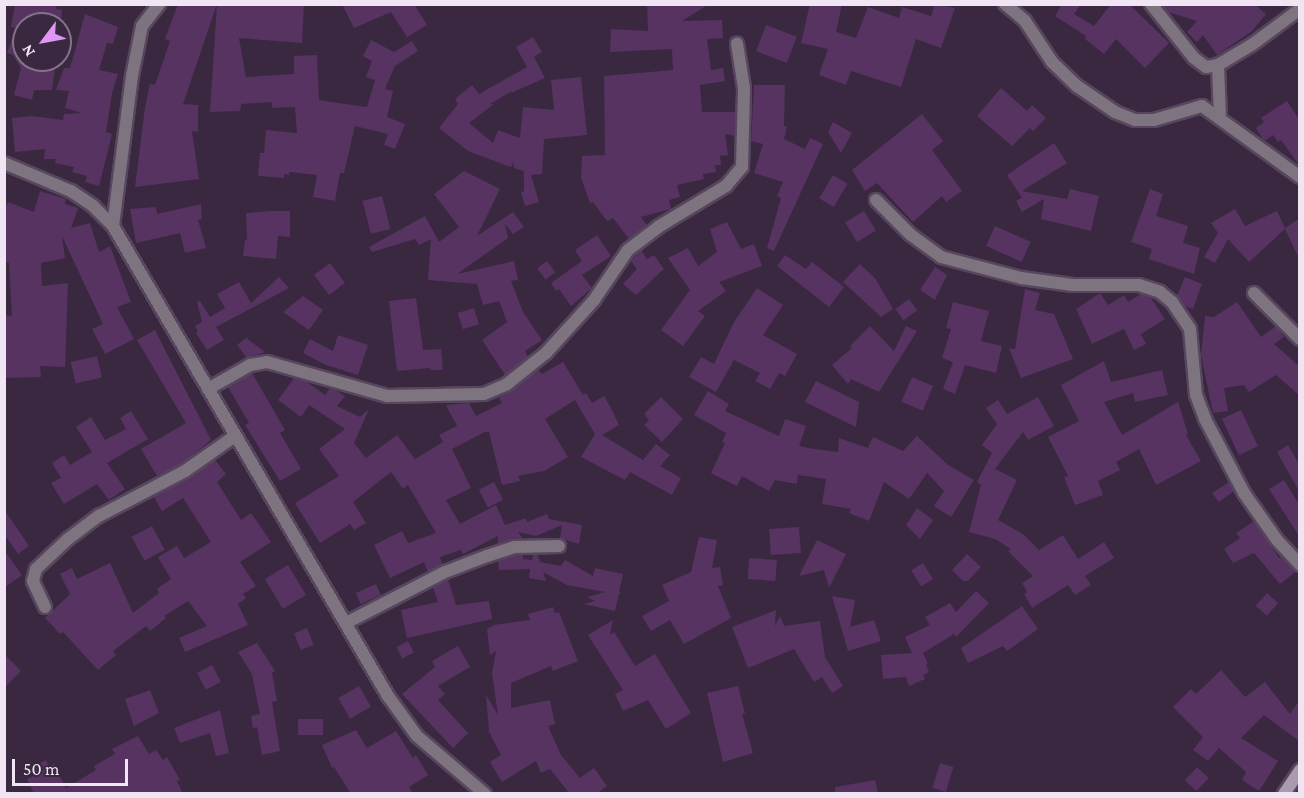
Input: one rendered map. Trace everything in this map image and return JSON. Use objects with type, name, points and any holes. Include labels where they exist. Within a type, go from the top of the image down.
[{"type":"main road","points":[[1284,794],[1299,770]]},
{"type":"street","points":[[113,226],[132,76],[142,26],[159,4]]},
{"type":"street","points":[[1005,4],[1025,21],[1060,70],[1077,86],[1115,112],[1135,120],[1154,120],[1202,106],[1299,177]]},
{"type":"street","points":[[1150,4],[1194,58],[1206,67],[1218,65],[1253,44],[1299,9]]},
{"type":"street","points":[[208,388],[250,365],[267,362],[292,367],[338,384],[387,396],[484,394],[507,384],[546,353],[594,300],[628,250],[658,226],[726,186],[742,166],[744,88],[737,44]]},
{"type":"street","points":[[1218,65],[1220,117]]},
{"type":"street","points":[[4,163],[71,191],[93,206],[113,226],[388,696],[417,736],[485,794]]},
{"type":"street","points":[[876,200],[912,235],[941,257],[1021,278],[1073,285],[1139,285],[1160,292],[1172,302],[1190,329],[1196,395],[1205,419],[1244,493],[1277,540],[1299,565]]},
{"type":"street","points":[[1254,293],[1299,339]]},
{"type":"street","points":[[45,607],[33,580],[36,569],[68,539],[99,516],[185,471],[235,436]]},
{"type":"street","points":[[346,623],[445,572],[487,556],[515,547],[559,546]]},
{"type":"building","points":[[15,4],[57,4],[56,9],[62,10],[62,12],[14,12]]},
{"type":"building","points":[[178,4],[217,4],[183,104],[198,105],[198,132],[192,131],[199,179],[135,187],[150,84],[155,85],[170,41],[165,39]]},
{"type":"building","points":[[217,4],[304,4],[302,43],[239,38],[246,77],[294,74],[294,56],[317,55],[319,100],[367,107],[375,80],[366,77],[372,61],[363,56],[371,40],[394,52],[412,41],[418,51],[395,66],[385,89],[393,91],[387,117],[405,124],[395,149],[384,145],[388,134],[355,126],[344,173],[340,173],[335,201],[313,197],[317,175],[289,172],[289,175],[284,174],[284,178],[258,176],[260,153],[264,153],[266,130],[297,133],[295,107],[272,108],[272,102],[241,104],[240,111],[210,112]]},
{"type":"building","points":[[342,4],[414,4],[427,25],[407,37],[391,12],[354,28]]},
{"type":"building","points":[[647,4],[709,4],[682,21],[722,20],[723,38],[707,39],[711,70],[723,68],[725,81],[700,85],[702,112],[735,112],[735,136],[725,134],[728,155],[720,156],[721,165],[715,165],[716,172],[703,174],[704,179],[677,185],[680,197],[669,200],[671,209],[641,217],[647,225],[629,239],[613,218],[607,221],[593,202],[590,203],[581,178],[582,156],[605,155],[604,76],[673,70],[672,49],[610,52],[611,29],[648,31]]},
{"type":"building","points":[[810,4],[842,4],[836,32],[856,38],[868,7],[899,18],[902,7],[931,16],[935,4],[955,8],[941,48],[916,39],[901,87],[851,71],[846,85],[819,75],[828,49],[801,43]]},
{"type":"building","points":[[1062,4],[1081,4],[1074,14],[1094,26],[1111,4],[1129,4],[1169,43],[1145,68],[1116,39],[1104,54],[1085,39],[1086,36],[1055,16]]},
{"type":"building","points":[[1162,4],[1254,4],[1266,14],[1252,31],[1217,55],[1203,35],[1197,42],[1187,32],[1197,21],[1168,12]]},
{"type":"building","points":[[85,14],[118,27],[113,44],[107,43],[99,70],[118,74],[112,93],[106,132],[112,134],[99,186],[85,182],[87,176],[72,172],[74,167],[55,163],[56,159],[44,159],[45,149],[15,152],[12,118],[32,116],[63,120],[64,114],[82,113],[65,108],[69,91],[56,90],[63,72],[72,72],[72,61]]},
{"type":"building","points":[[766,25],[797,37],[787,63],[756,51]]},
{"type":"building","points":[[533,37],[542,52],[534,57],[545,78],[511,93],[512,91],[490,104],[494,104],[469,123],[493,143],[498,130],[520,138],[523,107],[554,110],[551,80],[581,77],[587,135],[544,139],[542,174],[531,175],[539,202],[525,206],[521,192],[524,191],[524,171],[514,168],[513,162],[511,167],[468,151],[439,128],[458,104],[455,99],[472,85],[479,94],[527,67],[516,47]]},
{"type":"building","points":[[12,39],[12,55],[7,53]]},
{"type":"building","points":[[20,72],[54,72],[52,90],[34,90],[32,100],[14,95]]},
{"type":"building","points":[[754,85],[785,85],[784,126],[787,126],[784,139],[805,149],[810,138],[823,144],[774,251],[767,248],[781,198],[777,196],[783,182],[754,173],[763,144],[751,141]]},
{"type":"building","points":[[1001,88],[1027,111],[1032,105],[1046,118],[1033,131],[1030,128],[1012,146],[977,116]]},
{"type":"building","points":[[1287,101],[1299,119],[1299,165],[1281,140],[1278,142],[1273,135],[1264,141],[1256,128],[1264,122],[1261,118]]},
{"type":"building","points":[[922,114],[943,141],[932,150],[962,191],[946,202],[942,196],[913,222],[877,183],[865,191],[852,170]]},
{"type":"building","points":[[833,122],[852,133],[841,153],[828,132]]},
{"type":"building","points":[[1054,143],[1067,163],[1022,191],[1067,199],[1070,189],[1099,196],[1091,231],[1041,219],[1044,199],[1022,212],[1016,201],[1022,198],[1007,175]]},
{"type":"building","points":[[464,171],[500,189],[477,236],[513,212],[524,227],[513,234],[505,224],[508,238],[457,274],[514,261],[518,280],[511,281],[523,312],[542,340],[525,351],[528,357],[505,375],[482,340],[507,322],[499,301],[483,305],[477,284],[428,280],[431,239],[419,245],[415,239],[372,252],[369,247],[425,216],[439,242],[459,227],[434,194]]},
{"type":"building","points":[[833,175],[848,184],[834,207],[819,198]]},
{"type":"building","points":[[1150,189],[1163,194],[1156,216],[1188,226],[1183,243],[1200,248],[1194,274],[1149,259],[1152,249],[1131,242]]},
{"type":"building","points":[[40,191],[66,199],[65,204],[78,208],[71,228],[90,223],[99,252],[110,246],[131,302],[117,307],[134,339],[105,354],[92,329],[103,324],[62,236],[65,258],[41,263],[42,286],[68,283],[65,367],[40,366],[41,377],[4,378],[4,315],[12,316],[9,263],[4,261],[4,210],[8,202],[34,212]]},
{"type":"building","points":[[382,196],[390,229],[371,234],[363,201]]},
{"type":"building","points":[[201,204],[202,219],[198,220],[206,248],[185,253],[180,233],[136,243],[130,209],[156,207],[157,214]]},
{"type":"building","points":[[1235,209],[1245,226],[1277,211],[1285,228],[1299,219],[1299,258],[1285,229],[1249,262],[1228,239],[1215,263],[1204,257],[1218,233],[1211,223]]},
{"type":"building","points":[[290,211],[290,237],[278,236],[276,259],[243,256],[245,240],[247,240],[246,213]]},
{"type":"building","points":[[864,211],[876,231],[857,242],[845,222]]},
{"type":"building","points":[[727,222],[741,249],[754,244],[762,266],[719,282],[726,291],[698,311],[705,316],[683,346],[661,330],[690,290],[668,258],[688,248],[698,266],[717,252],[710,229]]},
{"type":"building","points":[[995,226],[1031,242],[1022,262],[986,246]]},
{"type":"building","points":[[597,235],[611,256],[582,275],[592,288],[571,306],[559,289],[556,291],[551,283],[582,261],[575,250]]},
{"type":"building","points":[[641,250],[647,259],[654,255],[664,269],[636,295],[623,284],[637,269],[631,261]]},
{"type":"building","points":[[785,255],[806,269],[812,262],[844,287],[829,307],[777,266]]},
{"type":"building","points":[[547,261],[555,272],[546,279],[537,268]]},
{"type":"building","points":[[330,263],[345,283],[329,295],[314,275]]},
{"type":"building","points":[[860,264],[875,278],[893,309],[881,317],[843,282]]},
{"type":"building","points":[[935,267],[947,275],[935,300],[920,290]]},
{"type":"building","points":[[279,277],[289,288],[216,327],[224,340],[207,350],[196,333],[198,332],[195,326],[202,322],[197,302],[200,301],[210,317],[225,308],[217,294],[239,282],[251,303]]},
{"type":"building","points":[[1185,277],[1202,284],[1193,309],[1185,306],[1177,296]]},
{"type":"building","points":[[757,288],[783,305],[763,335],[797,354],[785,376],[779,373],[770,389],[755,381],[760,373],[734,360],[716,392],[689,377],[701,357],[714,364],[734,322]]},
{"type":"building","points":[[1025,289],[1040,293],[1035,310],[1054,314],[1073,359],[1021,378],[1009,348],[1015,349]]},
{"type":"building","points":[[1100,293],[1108,305],[1124,295],[1128,302],[1141,294],[1151,298],[1165,319],[1141,334],[1146,344],[1134,350],[1124,329],[1092,344],[1076,309]]},
{"type":"building","points":[[303,296],[323,310],[309,330],[283,312]]},
{"type":"building","points":[[416,298],[423,350],[441,349],[443,370],[430,370],[430,368],[397,371],[389,301]]},
{"type":"building","points":[[909,299],[917,310],[903,320],[895,309]]},
{"type":"building","points":[[953,302],[989,311],[981,341],[1002,346],[996,373],[965,365],[955,394],[943,389],[953,362],[942,358],[951,329],[946,328]]},
{"type":"building","points":[[1237,302],[1261,337],[1276,326],[1284,337],[1274,344],[1299,366],[1299,395],[1276,375],[1249,392],[1244,385],[1224,388],[1228,411],[1213,413],[1201,355],[1205,316],[1214,317]]},
{"type":"building","points":[[474,308],[479,324],[463,329],[458,313]]},
{"type":"building","points":[[870,326],[894,351],[906,326],[917,331],[879,392],[851,379],[848,384],[832,365],[852,348],[850,346]]},
{"type":"building","points":[[155,330],[211,440],[181,464],[157,476],[141,449],[186,423],[137,340]]},
{"type":"building","points":[[338,335],[368,345],[358,375],[326,365],[303,353],[310,339],[333,351]]},
{"type":"building","points":[[246,338],[265,352],[247,358],[237,345]]},
{"type":"building","points":[[97,356],[102,377],[76,384],[71,362]]},
{"type":"building","points":[[1104,361],[1111,382],[1162,370],[1168,395],[1135,402],[1133,393],[1104,402],[1122,435],[1178,402],[1188,434],[1186,435],[1201,461],[1156,485],[1139,449],[1116,462],[1120,470],[1098,481],[1103,495],[1075,505],[1064,477],[1068,476],[1048,437],[1079,421],[1061,385]]},
{"type":"building","points":[[563,362],[583,395],[586,393],[592,403],[604,396],[611,408],[619,425],[602,435],[643,460],[656,444],[670,455],[660,466],[681,478],[672,495],[630,472],[625,480],[581,457],[595,434],[575,400],[545,419],[568,457],[544,471],[518,476],[520,481],[502,485],[489,432],[485,432],[452,449],[471,488],[446,500],[460,524],[496,505],[505,525],[526,518],[527,522],[547,514],[549,519],[582,525],[579,544],[560,538],[562,525],[536,536],[518,532],[523,539],[498,544],[498,536],[463,554],[461,550],[440,557],[442,564],[428,572],[424,562],[390,578],[374,545],[402,531],[408,543],[436,533],[408,485],[403,489],[391,472],[353,502],[366,523],[354,530],[350,524],[320,543],[295,503],[339,476],[319,449],[345,429],[309,405],[301,417],[278,400],[294,378],[307,382],[325,395],[330,388],[337,391],[345,396],[337,406],[360,417],[369,409],[354,443],[366,458],[397,435],[415,459],[443,442],[439,435],[457,426],[446,405],[469,403],[476,416],[502,403],[499,398],[538,370],[542,374]]},
{"type":"building","points":[[252,373],[285,430],[280,433],[301,469],[280,481],[245,425],[249,423],[228,387]]},
{"type":"building","points":[[912,377],[933,386],[923,411],[901,402]]},
{"type":"building","points":[[816,381],[859,402],[856,427],[805,402]]},
{"type":"building","points":[[708,391],[729,404],[725,411],[779,436],[785,419],[806,426],[799,446],[838,452],[839,438],[868,448],[873,437],[903,451],[917,436],[948,465],[974,480],[951,517],[934,506],[944,491],[927,473],[909,499],[884,482],[869,521],[849,513],[851,509],[822,504],[826,479],[798,475],[797,484],[775,480],[769,491],[742,476],[737,486],[711,473],[725,443],[722,442],[726,433],[694,415]]},
{"type":"building","points":[[661,397],[683,419],[662,442],[644,425],[649,420],[644,414]]},
{"type":"building","points":[[1038,397],[1054,426],[1028,440],[1023,432],[995,469],[1017,480],[998,520],[1023,534],[1039,550],[1063,535],[1078,559],[1104,542],[1114,558],[1085,576],[1091,585],[1075,595],[1068,585],[1032,608],[1024,594],[1027,592],[1022,583],[1033,576],[1008,551],[1011,549],[995,539],[969,532],[981,485],[977,482],[992,453],[982,445],[997,424],[986,408],[998,400],[1007,414]]},
{"type":"building","points":[[1241,410],[1258,446],[1239,455],[1222,419]]},
{"type":"building","points":[[131,411],[148,439],[107,463],[125,489],[109,500],[97,484],[64,504],[51,483],[61,478],[52,463],[64,455],[70,465],[92,452],[76,427],[91,417],[105,440],[126,429],[120,418]]},
{"type":"building","points":[[1288,445],[1299,464],[1299,491],[1277,452]]},
{"type":"building","points":[[215,460],[226,474],[217,482],[241,520],[251,513],[271,542],[240,562],[256,586],[243,594],[246,598],[238,604],[248,625],[185,652],[179,638],[207,626],[188,601],[164,616],[166,618],[150,631],[146,626],[113,651],[116,655],[98,670],[63,632],[60,634],[45,618],[70,594],[60,574],[72,568],[77,579],[110,563],[133,613],[159,593],[157,589],[171,579],[158,557],[177,546],[184,558],[211,542],[183,498],[162,511],[154,497],[189,478]]},
{"type":"building","points":[[1284,480],[1299,504],[1299,536],[1269,489]]},
{"type":"building","points":[[494,482],[503,500],[488,508],[479,490]]},
{"type":"building","points":[[1229,482],[1234,491],[1219,502],[1212,493]]},
{"type":"building","points":[[917,508],[933,520],[920,539],[906,525]]},
{"type":"building","points":[[4,509],[29,546],[18,554],[4,534]]},
{"type":"building","points":[[1254,521],[1279,558],[1281,557],[1295,572],[1280,584],[1254,553],[1233,563],[1224,549],[1240,538],[1236,533]]},
{"type":"building","points":[[152,526],[165,550],[144,561],[132,537]]},
{"type":"building","points":[[799,527],[801,553],[771,555],[769,529]]},
{"type":"building","points":[[699,537],[717,540],[712,568],[720,567],[723,585],[718,586],[731,618],[684,644],[670,620],[651,631],[642,616],[669,601],[662,585],[691,572]]},
{"type":"building","points":[[817,540],[846,554],[829,588],[824,570],[799,576]]},
{"type":"building","points":[[4,550],[22,575],[4,588]]},
{"type":"building","points":[[967,554],[981,567],[968,581],[963,581],[952,570]]},
{"type":"building","points":[[523,555],[523,559],[532,560],[533,555],[538,555],[540,562],[561,566],[565,560],[593,576],[595,568],[623,574],[619,592],[622,593],[619,594],[615,611],[584,604],[595,601],[587,597],[605,592],[567,585],[543,572],[546,581],[529,578],[530,569],[499,570],[498,561]]},
{"type":"building","points":[[749,558],[777,560],[775,581],[748,579]]},
{"type":"building","points":[[923,563],[933,579],[921,587],[911,570]]},
{"type":"building","points":[[288,565],[306,595],[283,609],[265,579]]},
{"type":"building","points":[[448,580],[456,605],[489,601],[492,619],[407,638],[401,610],[438,602],[433,587]]},
{"type":"building","points":[[376,584],[381,595],[361,604],[356,593]]},
{"type":"building","points":[[976,591],[989,603],[956,637],[954,634],[923,653],[929,672],[923,675],[925,679],[909,686],[906,677],[883,679],[881,655],[912,653],[905,637],[930,625],[925,617],[950,603],[956,612]]},
{"type":"building","points":[[1267,593],[1278,603],[1267,616],[1256,606]]},
{"type":"building","points":[[832,596],[855,600],[850,627],[874,620],[881,641],[848,651]]},
{"type":"building","points":[[1022,606],[1038,629],[1007,651],[1003,646],[968,663],[961,648]]},
{"type":"building","points":[[553,607],[555,613],[559,612],[578,661],[553,671],[551,666],[511,683],[511,708],[550,700],[555,724],[548,726],[561,755],[580,778],[594,768],[607,786],[596,794],[570,794],[550,769],[541,773],[536,761],[502,782],[490,762],[501,755],[489,732],[486,695],[498,715],[492,673],[496,651],[490,655],[487,629],[494,625],[530,620],[528,614]]},
{"type":"building","points":[[776,610],[775,626],[780,616],[784,626],[820,621],[825,657],[843,686],[832,693],[822,677],[814,682],[794,649],[748,668],[732,627]]},
{"type":"building","points":[[613,620],[610,635],[614,632],[635,666],[655,654],[691,713],[666,729],[648,700],[623,711],[615,694],[623,690],[588,635]]},
{"type":"building","points":[[307,628],[314,645],[301,650],[294,633]]},
{"type":"building","points":[[408,641],[414,653],[402,658],[396,647]]},
{"type":"building","points":[[257,643],[275,671],[272,673],[277,701],[272,702],[280,751],[262,755],[257,727],[253,728],[251,716],[260,714],[252,674],[238,652]]},
{"type":"building","points":[[458,646],[470,667],[438,686],[445,694],[438,700],[468,733],[453,748],[402,694],[435,667],[432,661]]},
{"type":"building","points":[[4,654],[21,671],[4,688]]},
{"type":"building","points":[[212,665],[221,682],[206,690],[197,673]]},
{"type":"building","points":[[1221,670],[1245,697],[1265,682],[1290,714],[1299,701],[1299,741],[1264,715],[1241,738],[1278,761],[1259,791],[1242,780],[1246,772],[1219,748],[1208,761],[1193,750],[1203,737],[1173,707],[1191,689],[1196,694]]},
{"type":"building","points":[[359,686],[371,707],[350,719],[338,698]]},
{"type":"building","points":[[738,686],[745,714],[742,714],[753,753],[723,762],[707,693]]},
{"type":"building","points":[[150,690],[159,713],[134,726],[125,699]]},
{"type":"building","points":[[220,710],[229,753],[216,756],[210,733],[180,743],[174,728]]},
{"type":"building","points":[[298,719],[323,719],[323,735],[298,735]]},
{"type":"building","points":[[356,730],[367,748],[396,731],[413,758],[416,755],[428,775],[409,787],[413,794],[351,794],[334,767],[332,768],[322,745]]},
{"type":"building","points":[[138,736],[149,754],[156,750],[163,760],[167,757],[180,780],[177,781],[183,794],[34,794],[27,779],[34,776],[30,768],[46,760],[49,766],[54,764],[66,788],[96,770],[94,766],[115,754],[112,749]]},
{"type":"building","points":[[940,763],[953,767],[946,792],[932,788]]},
{"type":"building","points":[[1197,767],[1209,778],[1196,791],[1185,780]]},
{"type":"building","points":[[875,780],[878,794],[835,794],[835,787]]}]
